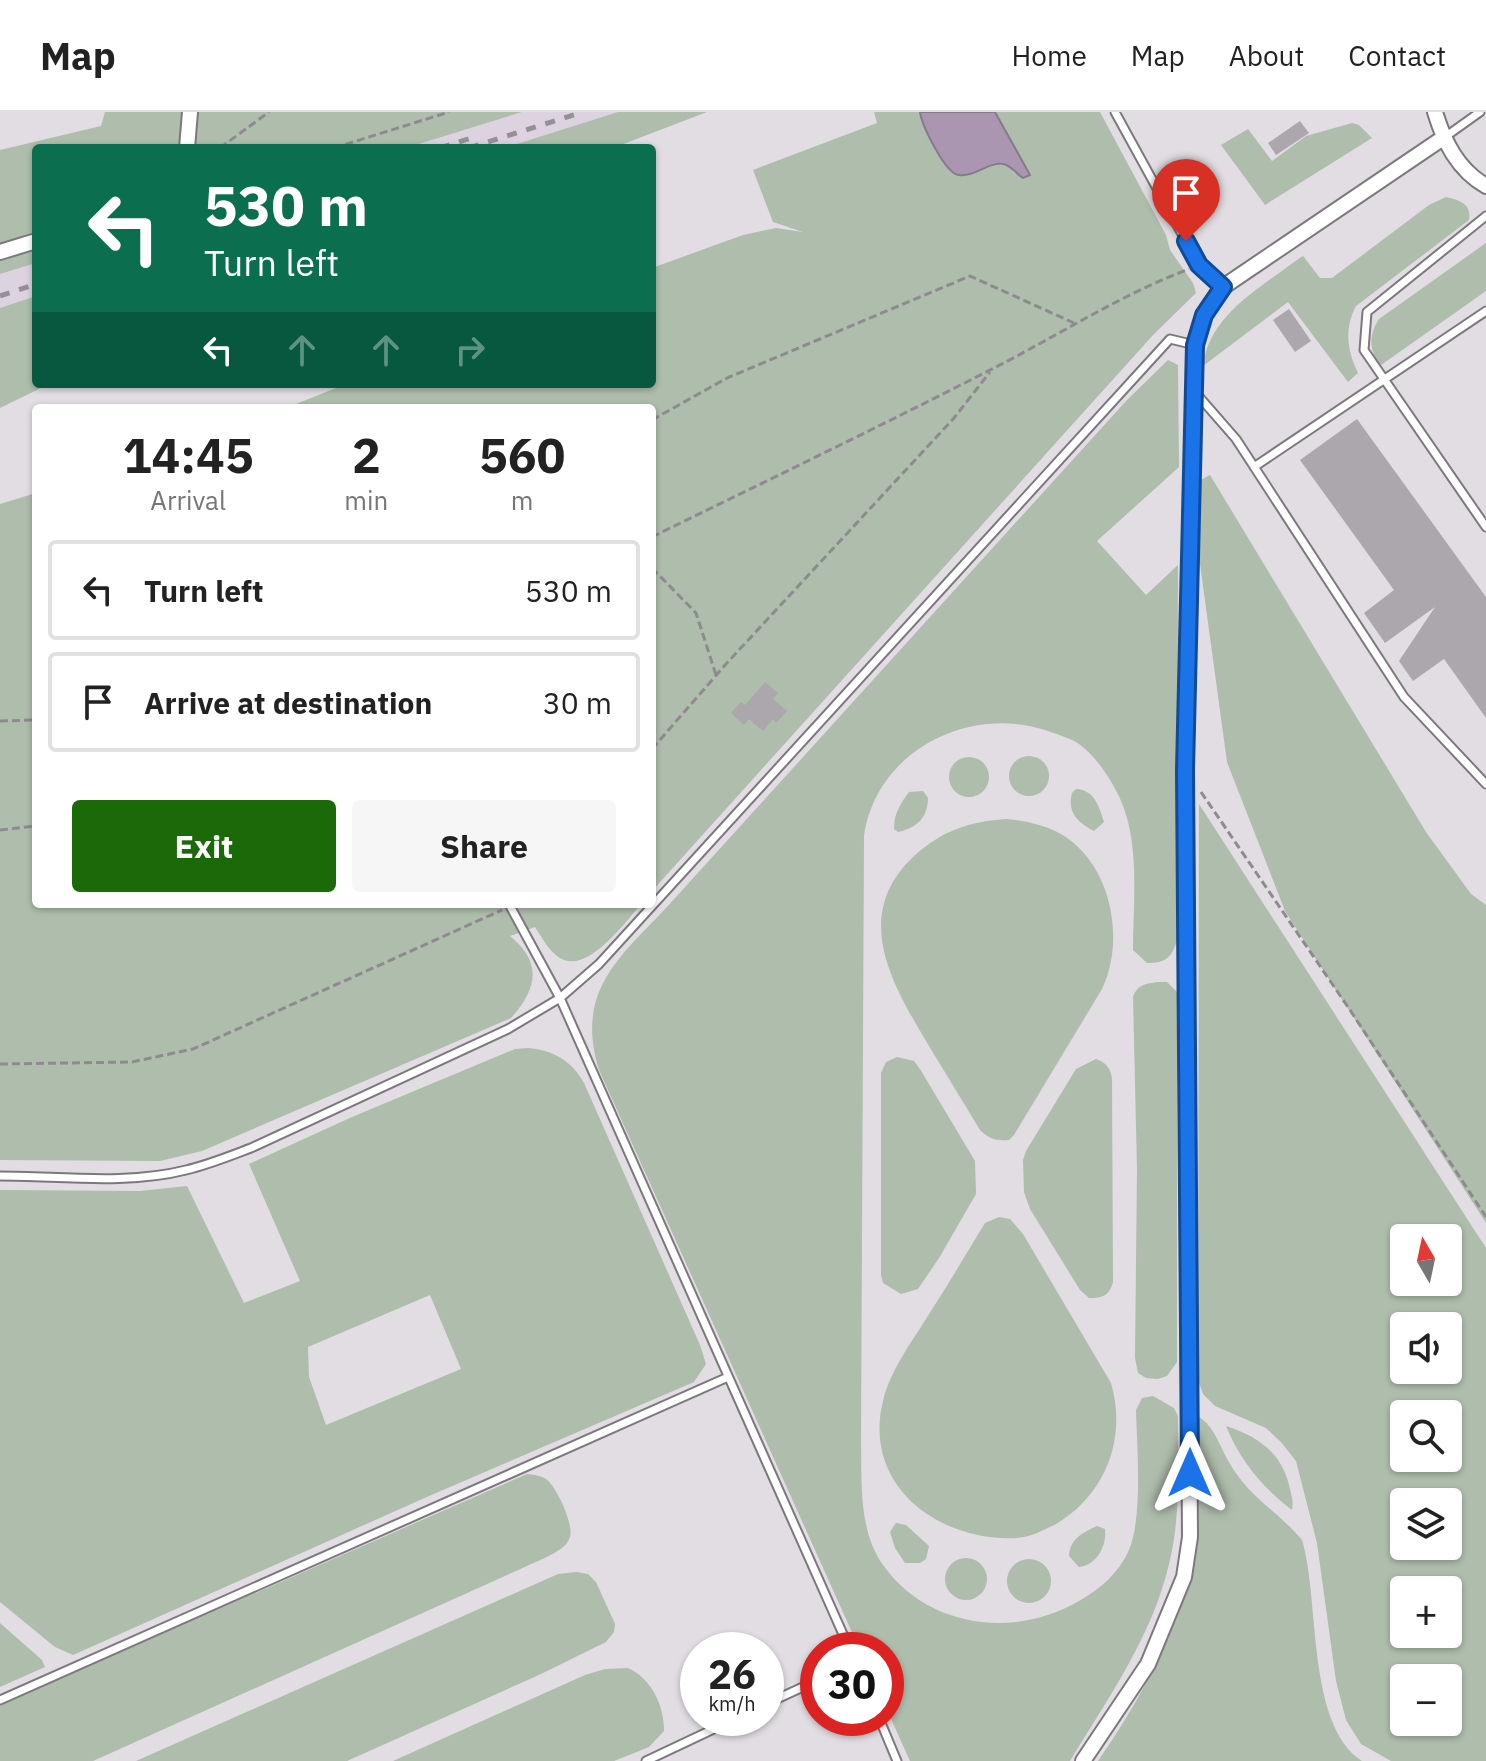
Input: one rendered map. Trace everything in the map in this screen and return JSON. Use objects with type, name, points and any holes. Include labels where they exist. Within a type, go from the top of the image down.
[{"type":"street","points":[[187,144],[190,112]]},
{"type":"street","points":[[1435,112],[1443,138],[1469,176],[1486,186]]},
{"type":"street","points":[[1083,1761],[1148,1664],[1184,1577],[1190,1537],[1185,770],[1195,345],[1204,315],[1223,287],[1443,138]]},
{"type":"street","points":[[0,252],[32,242]]},
{"type":"lane","points":[[1115,112],[1199,265],[1223,287]]},
{"type":"lane","points":[[1443,138],[1480,112]]},
{"type":"lane","points":[[1486,216],[1367,312],[1364,350],[1486,527]]},
{"type":"lane","points":[[1254,467],[1486,311]]},
{"type":"lane","points":[[656,902],[1170,339],[1195,345]]},
{"type":"lane","points":[[1194,391],[1236,439],[1404,697],[1486,784]]},
{"type":"lane","points":[[511,908],[560,998],[842,1632]]},
{"type":"lane","points":[[0,1176],[127,1178],[184,1171],[251,1148],[508,1029],[560,998],[599,964],[650,908]]},
{"type":"lane","points":[[0,1700],[728,1377]]},
{"type":"lane","points":[[646,1761],[699,1736]]},
{"type":"lane","points":[[886,1736],[896,1759],[886,1761]]},
{"type":"path","points":[[225,144],[269,112]]},
{"type":"path","points":[[347,144],[449,112]]},
{"type":"path","points":[[656,535],[992,369],[1164,278],[1199,265]]},
{"type":"path","points":[[656,418],[727,378],[970,276],[1074,323]]},
{"type":"path","points":[[656,744],[954,418],[992,369]]},
{"type":"path","points":[[656,572],[696,613],[716,676]]},
{"type":"path","points":[[0,721],[32,720]]},
{"type":"path","points":[[1185,770],[1350,1010],[1486,1217]]},
{"type":"path","points":[[0,830],[32,826]]},
{"type":"path","points":[[0,1064],[132,1062],[193,1049],[506,908]]},
{"type":"shaded area","points":[[522,112],[618,112],[517,144],[419,144]]},
{"type":"shaded area","points":[[920,112],[995,112],[1030,175],[1023,178],[1003,164],[965,175],[953,173],[935,148]]},
{"type":"shaded area","points":[[32,264],[32,297],[0,308],[0,274]]},
{"type":"green space","points":[[105,112],[522,112],[419,144],[32,144],[32,264],[0,274],[0,150],[101,126]]},
{"type":"green space","points":[[618,112],[707,112],[623,144],[517,144]]},
{"type":"green space","points":[[874,112],[920,112],[924,127],[950,171],[975,172],[1003,165],[1015,174],[1007,134],[995,112],[1100,112],[1166,235],[1170,250],[1193,283],[1196,293],[1154,334],[656,887],[656,404],[296,404],[336,388],[656,388],[656,267],[743,235],[776,228],[803,232],[773,222],[753,170],[877,123]]},
{"type":"green space","points":[[1352,123],[1359,125],[1372,138],[1265,205],[1221,145],[1248,129],[1272,161],[1306,136]]},
{"type":"green space","points":[[1446,197],[1466,206],[1469,220],[1356,306],[1348,340],[1358,373],[1348,382],[1288,302],[1203,366],[1207,348],[1225,319],[1251,294],[1294,262],[1303,256],[1320,278],[1332,278],[1429,205]]},
{"type":"green space","points":[[1486,243],[1486,291],[1381,365],[1371,342],[1379,319]]},
{"type":"green space","points":[[32,297],[32,388],[41,388],[0,408],[0,308]]},
{"type":"green space","points":[[1168,360],[1178,365],[1179,467],[1097,541],[1146,595],[1178,565],[1177,941],[1170,955],[1159,962],[1147,963],[1133,950],[1134,867],[1129,825],[1123,805],[1107,775],[1075,742],[1045,730],[1015,724],[986,724],[957,730],[930,742],[906,759],[886,780],[872,806],[864,836],[862,1488],[865,1521],[875,1551],[902,1586],[923,1603],[974,1621],[1000,1623],[1054,1613],[1101,1586],[1129,1550],[1136,1519],[1138,1482],[1136,1410],[1142,1398],[1153,1396],[1174,1408],[1178,1416],[1178,1490],[1173,1546],[1152,1617],[1114,1690],[1070,1761],[910,1761],[899,1736],[904,1736],[904,1632],[852,1632],[599,1070],[593,1041],[593,1016],[598,993],[622,955],[1127,400]]},
{"type":"green space","points":[[1210,475],[1426,832],[1471,894],[1486,905],[1486,1223],[1285,911],[1227,762],[1197,542],[1199,481]]},
{"type":"green space","points":[[32,494],[32,908],[638,908],[607,942],[585,958],[574,961],[564,960],[555,954],[535,927],[510,936],[527,956],[533,976],[527,996],[511,1018],[202,1151],[160,1161],[0,1160],[0,504]]},
{"type":"green space","points":[[1029,756],[1043,762],[1049,776],[1043,790],[1029,796],[1015,790],[1009,776],[1015,762]]},
{"type":"green space","points":[[969,757],[983,763],[989,777],[983,791],[969,797],[955,791],[949,777],[955,763]]},
{"type":"green space","points":[[1076,789],[1088,792],[1098,805],[1104,822],[1094,831],[1078,820],[1072,811],[1072,793]]},
{"type":"green space","points":[[923,791],[928,798],[924,816],[911,828],[898,832],[894,824],[903,801],[909,792]]},
{"type":"green space","points":[[1199,804],[1486,1248],[1486,1761],[1391,1761],[1361,1744],[1346,1720],[1336,1681],[1317,1543],[1296,1461],[1266,1428],[1215,1406],[1203,1394],[1198,1380]]},
{"type":"green space","points":[[1007,819],[1035,824],[1061,834],[1092,863],[1109,904],[1113,948],[1102,989],[1014,1135],[1009,1140],[996,1140],[980,1130],[903,1000],[884,952],[881,928],[884,904],[894,880],[913,857],[934,840],[957,829]]},
{"type":"green space","points":[[1167,982],[1177,992],[1177,1362],[1167,1376],[1158,1379],[1146,1378],[1138,1373],[1135,1358],[1137,1169],[1133,997],[1142,985]]},
{"type":"green space","points":[[515,1049],[537,1049],[554,1054],[568,1063],[584,1083],[700,1345],[706,1364],[694,1382],[73,1655],[55,1647],[0,1602],[0,1190],[140,1191],[187,1186],[244,1303],[300,1281],[249,1164]],"holes":[[[430,1295],[461,1369],[326,1425],[309,1377],[308,1347]]]},
{"type":"green space","points":[[897,1057],[914,1061],[920,1069],[975,1161],[976,1194],[918,1289],[901,1294],[883,1283],[881,1275],[881,1073],[886,1062]]},
{"type":"green space","points":[[1096,1059],[1107,1066],[1112,1078],[1113,1282],[1105,1295],[1089,1298],[1080,1290],[1030,1209],[1024,1192],[1023,1160],[1076,1069]]},
{"type":"green space","points":[[999,1217],[1010,1219],[1023,1234],[1111,1383],[1115,1404],[1114,1444],[1100,1481],[1073,1512],[1056,1524],[1017,1538],[988,1537],[960,1530],[935,1519],[913,1503],[896,1483],[884,1459],[880,1431],[883,1401],[897,1365],[985,1223]]},
{"type":"green space","points":[[1198,1416],[1213,1431],[1245,1485],[1302,1540],[1323,1691],[1344,1744],[1362,1761],[1098,1761],[1152,1672],[1174,1623],[1187,1574],[1195,1515]]},
{"type":"green space","points":[[1226,1426],[1257,1440],[1274,1454],[1285,1473],[1292,1510],[1253,1473]]},
{"type":"green space","points":[[527,1474],[546,1479],[555,1489],[571,1531],[569,1541],[547,1557],[93,1761],[0,1761],[0,1705]]},
{"type":"green space","points":[[896,1523],[906,1525],[929,1546],[926,1559],[920,1563],[905,1563],[895,1548],[890,1532]]},
{"type":"green space","points":[[1097,1526],[1105,1529],[1102,1548],[1096,1558],[1079,1567],[1069,1556],[1072,1545],[1082,1534]]},
{"type":"green space","points":[[966,1558],[981,1564],[987,1579],[981,1594],[966,1600],[951,1594],[945,1579],[951,1564]]},
{"type":"green space","points":[[1029,1559],[1044,1566],[1051,1581],[1044,1596],[1029,1603],[1014,1596],[1007,1581],[1014,1566]]},
{"type":"green space","points":[[558,1574],[588,1574],[596,1582],[615,1624],[614,1632],[606,1642],[347,1761],[136,1761]]},
{"type":"green space","points":[[0,1623],[42,1660],[45,1667],[0,1687]]},
{"type":"green space","points":[[628,1668],[644,1679],[655,1694],[662,1712],[664,1731],[649,1747],[614,1761],[393,1761],[585,1675],[605,1669]]},
{"type":"building","points":[[1300,121],[1309,133],[1276,155],[1268,143]]},
{"type":"building","points":[[1289,309],[1311,341],[1295,352],[1273,320]]},
{"type":"building","points":[[1357,419],[1486,597],[1486,718],[1444,659],[1413,681],[1399,661],[1435,607],[1385,643],[1364,613],[1394,590],[1300,460]]},
{"type":"building","points":[[765,682],[778,693],[773,699],[787,711],[776,723],[773,719],[763,731],[749,719],[744,725],[731,713],[741,702],[745,705]]},
{"type":"railway","points":[[482,144],[583,112]]},
{"type":"railway","points":[[453,144],[478,136]]},
{"type":"railway","points":[[0,296],[32,285]]},
{"type":"route","points":[[1186,241],[1199,265],[1223,287],[1204,315],[1195,345],[1185,770],[1190,1473]]}]
